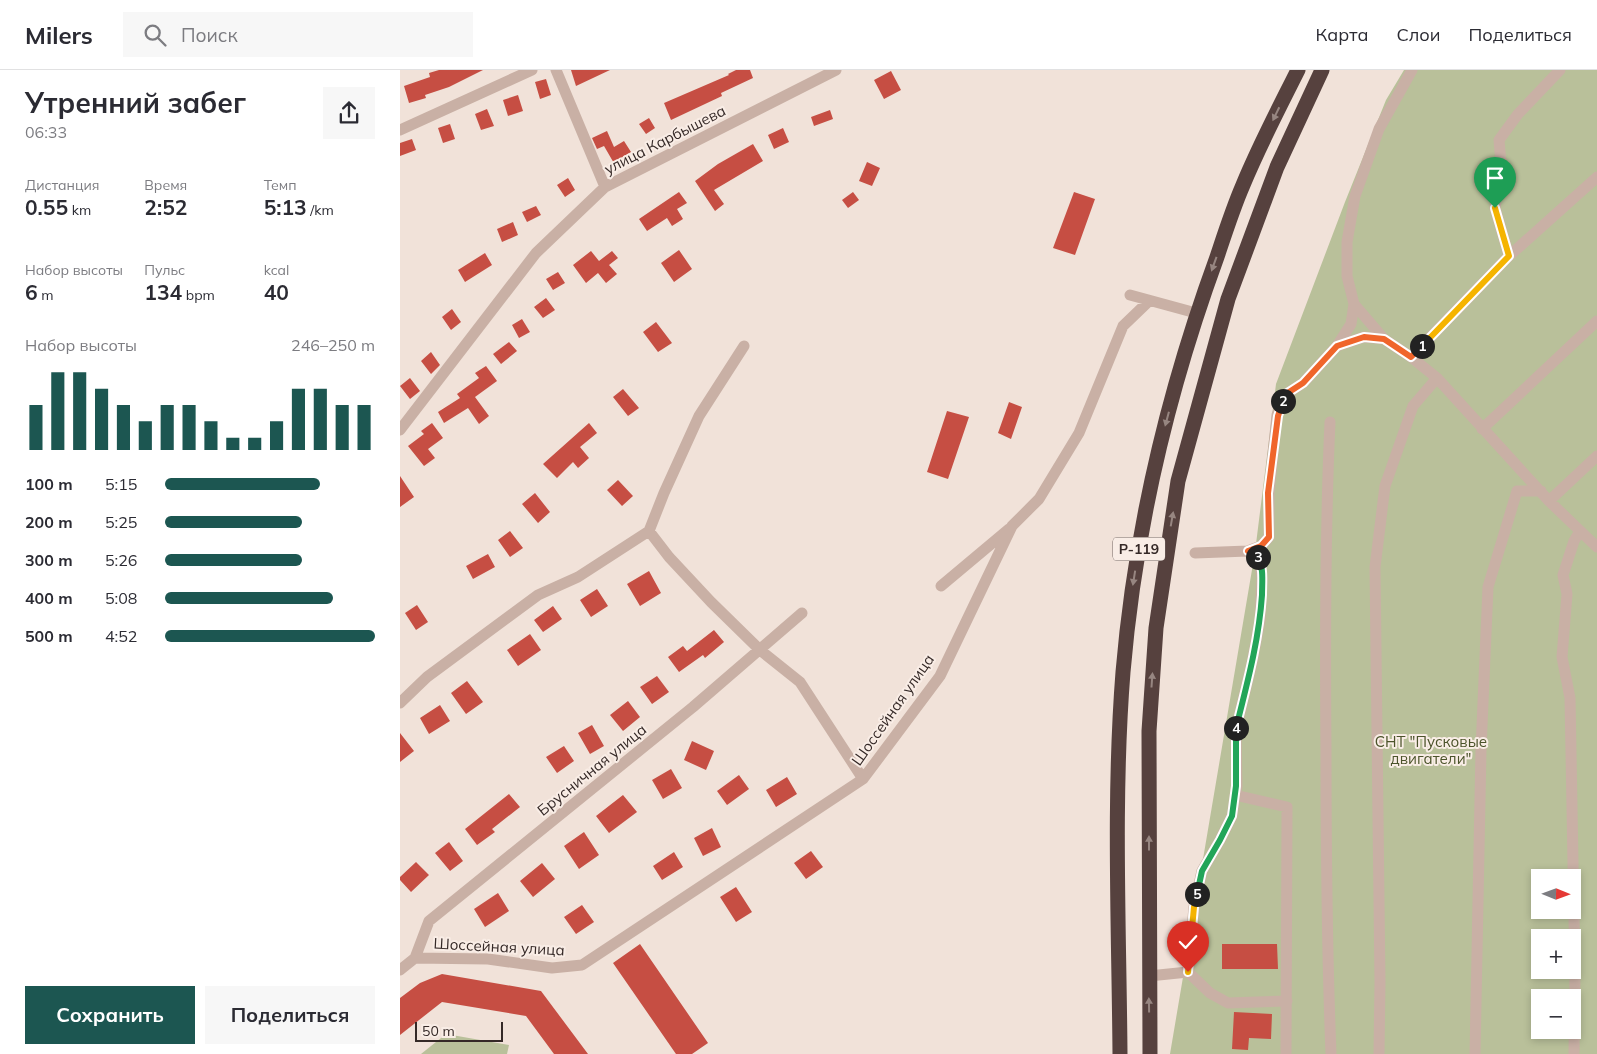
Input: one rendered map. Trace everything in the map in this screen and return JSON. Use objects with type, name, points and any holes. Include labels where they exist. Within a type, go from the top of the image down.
[{"type":"highway","name":"Р-119","points":[[1120,1054],[1119,780],[1123,673],[1133,585],[1148,493],[1196,313],[1242,185],[1298,70]]},
{"type":"highway","name":"Р-119","points":[[1150,1054],[1149,731],[1156,628],[1178,481],[1228,298],[1277,167],[1322,70]]},
{"type":"street","points":[[400,130],[532,70]]},
{"type":"street","points":[[556,70],[605,187]]},
{"type":"street","name":"улица Карбышева","points":[[400,430],[536,253],[605,187],[836,70]]},
{"type":"street","points":[[1195,553],[1248,551],[1261,546],[1269,537],[1268,493],[1278,416],[1286,394],[1303,383],[1337,346],[1351,324],[1354,304],[1347,276],[1347,242],[1355,196],[1379,128],[1412,70]]},
{"type":"street","points":[[1509,256],[1495,208],[1501,163],[1498,140],[1518,114],[1560,70]]},
{"type":"street","points":[[1411,357],[1509,256],[1597,176]]},
{"type":"street","points":[[1130,294],[1196,313]]},
{"type":"street","name":"Шоссейная улица","points":[[400,970],[415,958],[488,959],[552,968],[582,966],[863,779],[940,676],[1012,526],[1039,500],[1080,433],[1123,326],[1149,301]]},
{"type":"street","points":[[1354,304],[1384,339],[1411,357],[1437,378],[1550,501],[1597,547]]},
{"type":"street","points":[[1482,429],[1597,321]]},
{"type":"street","points":[[1337,346],[1364,337],[1384,339]]},
{"type":"street","points":[[400,703],[427,677],[538,595],[578,576],[649,531],[699,416],[744,346]]},
{"type":"street","points":[[1379,1054],[1380,962],[1375,568],[1385,486],[1413,406],[1437,378]]},
{"type":"street","points":[[1330,422],[1326,510],[1325,647],[1327,939],[1331,1054]]},
{"type":"street","points":[[1550,501],[1597,456]]},
{"type":"street","points":[[1475,1054],[1481,748],[1488,587],[1517,491],[1541,491]]},
{"type":"street","points":[[941,586],[1012,526]]},
{"type":"street","points":[[649,531],[669,557],[698,589],[760,650],[800,682],[863,779]]},
{"type":"street","points":[[1574,1054],[1575,972],[1570,698],[1562,657],[1566,594],[1563,575],[1574,541],[1580,531]]},
{"type":"street","points":[[1188,972],[1194,907],[1202,871],[1232,816],[1235,795],[1236,729],[1252,663],[1261,611],[1261,566],[1259,557],[1248,551]]},
{"type":"street","name":"Брусничная улица","points":[[415,958],[429,921],[686,714],[802,613]]},
{"type":"street","points":[[1235,795],[1287,807],[1286,1054]]},
{"type":"street","points":[[1149,976],[1188,972],[1210,993],[1228,1002],[1286,1001]]},
{"type":"green space","name":"СНТ \"Пусковые двигатели\"","points":[[1404,70],[1597,70],[1597,1054],[1170,1054],[1255,552],[1276,384],[1386,100]]},
{"type":"green space","points":[[446,1034],[509,1045],[507,1054],[421,1054]]},
{"type":"building","points":[[439,70],[483,70],[449,87],[425,95],[426,98],[409,103],[404,86],[430,77],[429,73]]},
{"type":"building","points":[[571,70],[610,70],[576,86]]},
{"type":"building","points":[[736,70],[750,70],[753,78],[721,93],[722,96],[671,120],[664,103],[729,75]]},
{"type":"building","points":[[891,71],[901,90],[884,99],[874,80]]},
{"type":"building","points":[[546,79],[551,95],[540,99],[535,82]]},
{"type":"building","points":[[518,95],[523,111],[508,116],[503,100]]},
{"type":"building","points":[[487,109],[494,126],[481,130],[475,114]]},
{"type":"building","points":[[830,110],[833,119],[814,126],[811,117]]},
{"type":"building","points":[[649,118],[655,128],[646,134],[639,124]]},
{"type":"building","points":[[450,124],[455,139],[443,143],[438,128]]},
{"type":"building","points":[[783,128],[789,142],[774,149],[768,135]]},
{"type":"building","points":[[607,131],[614,147],[624,141],[631,152],[619,159],[621,162],[615,165],[604,146],[597,149],[592,138]]},
{"type":"building","points":[[412,139],[416,150],[400,156],[400,143]]},
{"type":"building","points":[[753,144],[763,161],[714,190],[724,204],[715,211],[695,181],[718,164]]},
{"type":"building","points":[[867,162],[880,168],[872,186],[859,181]]},
{"type":"building","points":[[568,178],[575,190],[565,197],[557,185]]},
{"type":"building","points":[[679,192],[687,203],[677,209],[683,219],[672,226],[667,218],[647,231],[639,219]]},
{"type":"building","points":[[853,192],[859,200],[848,208],[842,200]]},
{"type":"building","points":[[1074,192],[1095,199],[1075,255],[1053,248]]},
{"type":"building","points":[[536,206],[541,215],[527,222],[522,212]]},
{"type":"building","points":[[513,222],[518,235],[502,242],[497,229]]},
{"type":"building","points":[[679,250],[692,269],[674,282],[661,263]]},
{"type":"building","points":[[591,251],[599,261],[612,251],[618,258],[609,265],[617,274],[606,283],[598,273],[586,283],[573,265]]},
{"type":"building","points":[[485,253],[492,265],[465,282],[458,270]]},
{"type":"building","points":[[558,272],[565,283],[553,290],[546,279]]},
{"type":"building","points":[[546,298],[555,310],[543,318],[534,307]]},
{"type":"building","points":[[452,309],[461,322],[451,330],[442,317]]},
{"type":"building","points":[[522,319],[530,332],[519,338],[512,325]]},
{"type":"building","points":[[656,322],[672,343],[658,352],[643,332]]},
{"type":"building","points":[[509,342],[517,351],[501,364],[493,354]]},
{"type":"building","points":[[431,352],[440,365],[431,374],[421,361]]},
{"type":"building","points":[[486,366],[497,381],[475,397],[489,416],[479,424],[468,408],[444,423],[438,412],[460,398],[457,394],[479,378],[475,373]]},
{"type":"building","points":[[410,378],[420,391],[410,399],[400,386]]},
{"type":"building","points":[[623,389],[639,408],[628,416],[613,397]]},
{"type":"building","points":[[1009,402],[1022,407],[1011,439],[998,433]]},
{"type":"building","points":[[947,411],[969,417],[948,479],[927,472]]},
{"type":"building","points":[[432,423],[443,438],[428,449],[435,458],[424,466],[408,446],[424,434],[421,431]]},
{"type":"building","points":[[589,423],[597,433],[580,447],[589,458],[578,468],[573,462],[557,478],[543,464]]},
{"type":"building","points":[[400,476],[414,497],[400,507]]},
{"type":"building","points":[[618,480],[633,496],[622,506],[607,490]]},
{"type":"building","points":[[535,493],[550,512],[538,523],[522,504]]},
{"type":"building","points":[[510,531],[523,548],[510,557],[498,540]]},
{"type":"building","points":[[488,554],[495,567],[473,579],[466,566]]},
{"type":"building","points":[[649,571],[661,593],[640,606],[627,584]]},
{"type":"building","points":[[597,589],[608,606],[591,617],[580,600]]},
{"type":"building","points":[[417,605],[428,622],[416,630],[405,613]]},
{"type":"building","points":[[553,606],[562,619],[543,632],[534,620]]},
{"type":"building","points":[[714,630],[724,642],[705,658],[703,655],[679,672],[668,657],[683,646],[687,651]]},
{"type":"building","points":[[530,634],[541,650],[518,666],[507,650]]},
{"type":"building","points":[[657,676],[669,692],[652,704],[640,687]]},
{"type":"building","points":[[467,681],[483,702],[466,714],[451,693]]},
{"type":"building","points":[[628,701],[640,717],[623,731],[610,715]]},
{"type":"building","points":[[440,705],[450,721],[429,734],[420,718]]},
{"type":"building","points":[[592,725],[604,746],[590,754],[578,733]]},
{"type":"building","points":[[400,733],[414,751],[400,762]]},
{"type":"building","points":[[692,741],[714,751],[706,770],[684,760]]},
{"type":"building","points":[[564,746],[574,761],[557,773],[546,757]]},
{"type":"building","points":[[671,769],[682,788],[663,799],[652,780]]},
{"type":"building","points":[[739,775],[749,789],[727,805],[717,791]]},
{"type":"building","points":[[787,777],[797,794],[776,807],[766,790]]},
{"type":"building","points":[[509,794],[520,807],[492,829],[495,832],[477,845],[465,829]]},
{"type":"building","points":[[623,795],[637,812],[609,833],[596,816]]},
{"type":"building","points":[[712,828],[721,847],[703,856],[694,838]]},
{"type":"building","points":[[584,832],[599,855],[579,869],[564,846]]},
{"type":"building","points":[[449,842],[463,861],[450,871],[435,853]]},
{"type":"building","points":[[811,851],[823,867],[806,879],[794,863]]},
{"type":"building","points":[[674,852],[683,867],[662,880],[653,866]]},
{"type":"building","points":[[416,862],[429,875],[411,892],[400,880],[400,877]]},
{"type":"building","points":[[542,863],[555,879],[533,897],[520,881]]},
{"type":"building","points":[[736,887],[752,912],[736,922],[720,897]]},
{"type":"building","points":[[498,893],[509,911],[485,927],[474,909]]},
{"type":"building","points":[[582,905],[594,922],[576,934],[564,917]]},
{"type":"building","points":[[640,944],[708,1043],[692,1054],[676,1054],[613,963]]},
{"type":"building","points":[[1222,944],[1277,944],[1278,969],[1222,969]]},
{"type":"building","points":[[442,974],[541,991],[588,1054],[554,1054],[526,1016],[442,1002],[400,1035],[400,998],[420,983]]},
{"type":"building","points":[[1234,1012],[1272,1014],[1271,1039],[1249,1038],[1248,1050],[1232,1049]]},
{"type":"route","points":[[1188,972],[1194,907],[1202,871],[1232,816],[1236,786],[1236,729],[1260,620],[1261,566],[1259,557],[1248,551],[1261,546],[1269,537],[1268,493],[1278,416],[1286,394],[1303,383],[1337,346],[1364,337],[1384,339],[1411,357],[1509,256],[1495,208]]}]
